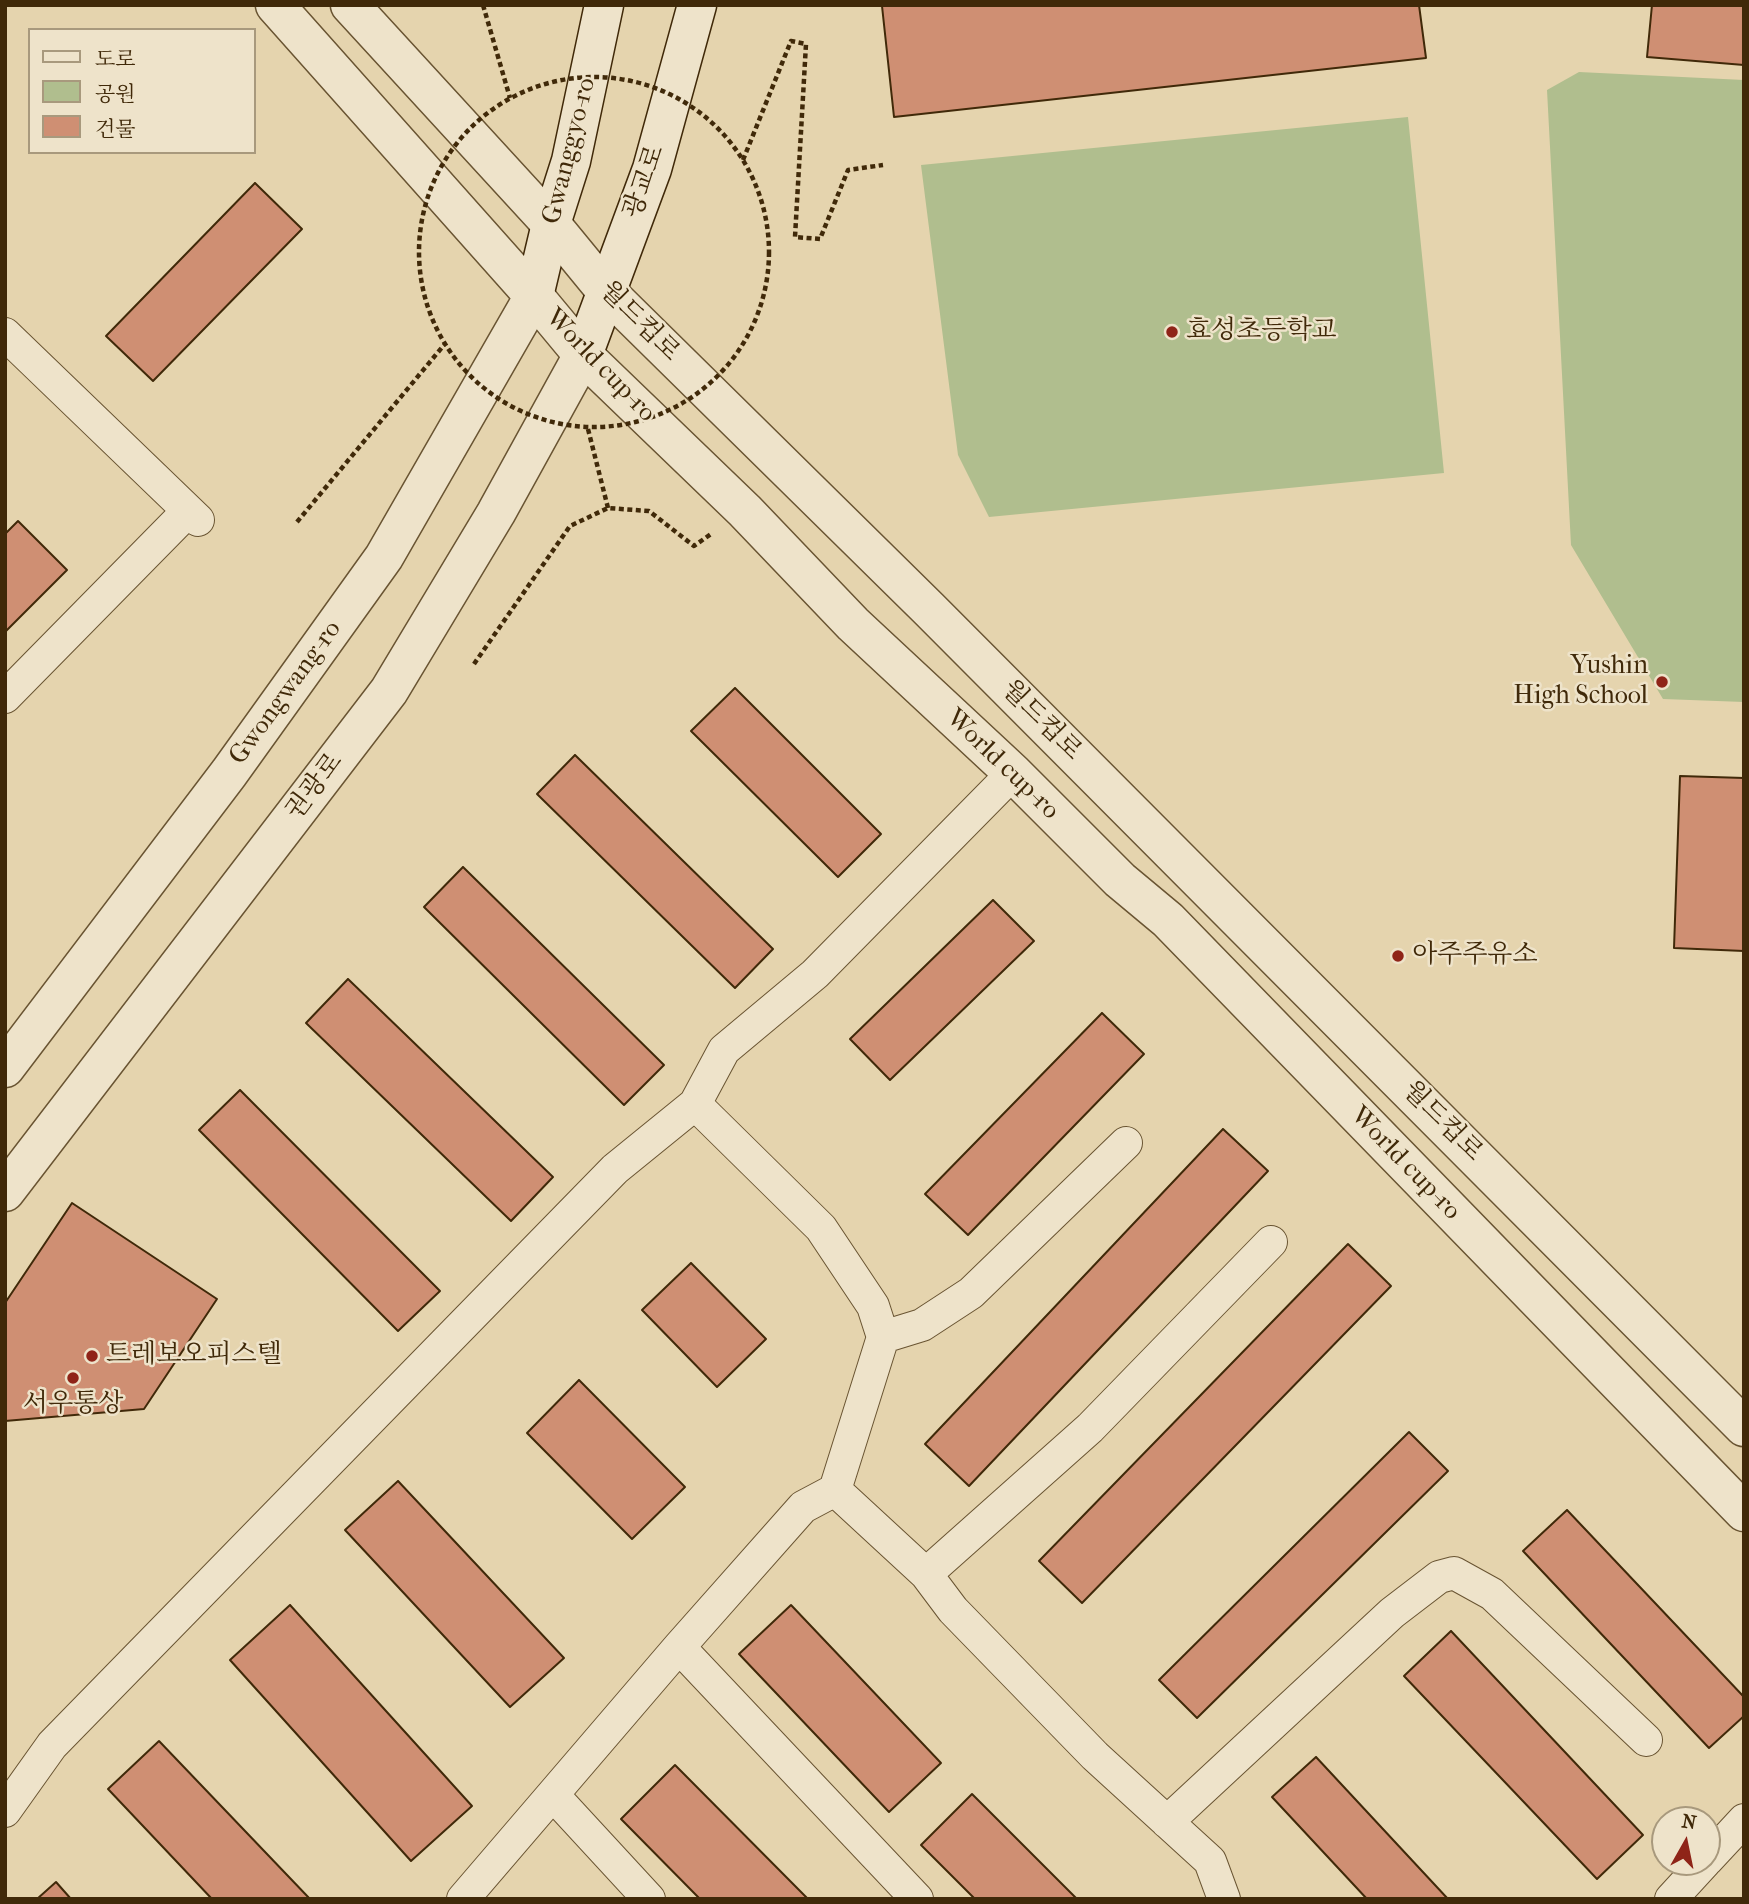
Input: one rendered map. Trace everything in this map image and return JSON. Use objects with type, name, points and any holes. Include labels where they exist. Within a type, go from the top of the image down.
[{"type":"street","name":"World cup-ro","points":[[275,5],[534,296],[583,355],[745,511],[853,624],[1013,773],[1120,880],[1168,920],[1744,1512]]},
{"type":"street","name":"월드컵로","points":[[350,5],[551,224],[606,291],[939,619],[1744,1427]]},
{"type":"street","name":"Gwanggyo-ro","points":[[534,296],[551,224],[571,161],[604,5]]},
{"type":"street","name":"광교로","points":[[583,355],[652,169],[697,5]]},
{"type":"street","name":"Gwongwang-ro","points":[[5,1068],[229,774],[384,556],[534,296]]},
{"type":"street","points":[[5,334],[193,516],[5,697]]},
{"type":"street","name":"권광로","points":[[5,1192],[388,691],[496,513],[583,355]]},
{"type":"street","points":[[5,1811],[51,1745],[615,1169],[695,1104],[724,1050],[815,974],[1013,773]]},
{"type":"street","points":[[463,1899],[803,1507],[835,1490],[883,1337],[873,1306],[821,1228],[695,1104]]},
{"type":"street","points":[[883,1337],[922,1325],[971,1293],[1126,1143]]},
{"type":"street","points":[[926,1574],[1090,1428],[1271,1242]]},
{"type":"street","points":[[835,1490],[926,1574],[953,1610],[1095,1756],[1210,1861],[1224,1899]]},
{"type":"street","points":[[1167,1822],[1392,1613],[1439,1577],[1454,1573],[1492,1594],[1646,1740]]},
{"type":"street","points":[[679,1647],[917,1899]]},
{"type":"street","points":[[554,1796],[649,1899]]},
{"type":"street","points":[[1721,1845],[1744,1821]]},
{"type":"street","points":[[1671,1899],[1692,1876]]},
{"type":"path","points":[[483,5],[510,98]]},
{"type":"path","points":[[743,160],[791,41],[806,44],[795,237],[820,239],[848,170],[883,165]]},
{"type":"path","points":[[586,77],[625,80],[663,91],[697,110],[726,137],[743,160],[764,206],[770,244],[767,284],[756,322],[737,356],[696,396],[644,420],[588,428],[531,416],[482,388],[444,345],[422,292],[418,235],[433,180],[465,133],[510,98],[547,83],[586,77]]},
{"type":"path","points":[[297,522],[444,345]]},
{"type":"path","points":[[588,428],[608,509]]},
{"type":"path","points":[[474,664],[570,526],[608,509],[649,511],[694,546]]},
{"type":"green space","points":[[1579,72],[1744,80],[1744,702],[1663,699],[1571,545],[1547,90]]},
{"type":"green space","points":[[1408,117],[1444,473],[989,517],[958,455],[921,165]]},
{"type":"building","points":[[1419,5],[1426,58],[894,117],[882,6]]},
{"type":"building","points":[[1652,5],[1744,5],[1744,65],[1647,57]]},
{"type":"building","points":[[255,183],[302,229],[153,381],[106,336]]},
{"type":"building","points":[[18,521],[67,570],[5,632],[5,534]]},
{"type":"building","points":[[735,688],[881,834],[838,877],[691,731]]},
{"type":"building","points":[[575,755],[773,949],[735,988],[537,794]]},
{"type":"building","points":[[1680,776],[1744,778],[1744,951],[1674,948]]},
{"type":"building","points":[[463,867],[664,1065],[624,1105],[424,907]]},
{"type":"building","points":[[993,900],[1034,941],[890,1080],[850,1039]]},
{"type":"building","points":[[348,979],[553,1177],[511,1221],[306,1023]]},
{"type":"building","points":[[1102,1013],[1144,1054],[968,1235],[925,1194]]},
{"type":"building","points":[[240,1090],[440,1291],[398,1331],[199,1130]]},
{"type":"building","points":[[1223,1129],[1268,1171],[969,1486],[925,1444]]},
{"type":"building","name":"트레보오피스텔","points":[[72,1203],[217,1299],[144,1409],[5,1421],[5,1303]]},
{"type":"building","points":[[1348,1244],[1391,1286],[1082,1603],[1039,1561]]},
{"type":"building","points":[[691,1263],[766,1339],[717,1387],[642,1310]]},
{"type":"building","points":[[579,1380],[685,1487],[632,1539],[527,1433]]},
{"type":"building","points":[[1409,1432],[1448,1471],[1197,1718],[1159,1680]]},
{"type":"building","points":[[398,1481],[564,1658],[510,1707],[345,1530]]},
{"type":"building","points":[[1567,1510],[1744,1697],[1744,1716],[1709,1748],[1523,1551]]},
{"type":"building","points":[[290,1605],[472,1806],[411,1861],[230,1660]]},
{"type":"building","points":[[791,1605],[941,1763],[889,1812],[739,1654]]},
{"type":"building","points":[[1451,1631],[1643,1835],[1597,1879],[1404,1676]]},
{"type":"building","points":[[159,1741],[310,1899],[212,1899],[108,1789]]},
{"type":"building","points":[[1316,1757],[1448,1899],[1367,1899],[1272,1797]]},
{"type":"building","points":[[675,1765],[808,1899],[700,1899],[621,1819]]},
{"type":"building","points":[[972,1794],[1077,1899],[975,1899],[921,1845]]},
{"type":"building","points":[[56,1882],[71,1899],[37,1899]]},
{"type":"place","name":"효성초등학교","points":[[1172,332]]},
{"type":"place","name":"Yushin High School","points":[[1662,682]]},
{"type":"place","name":"아주주유소","points":[[1398,956]]},
{"type":"place","name":"트레보오피스텔","points":[[92,1356]]},
{"type":"place","name":"서우통상","points":[[73,1378]]}]
